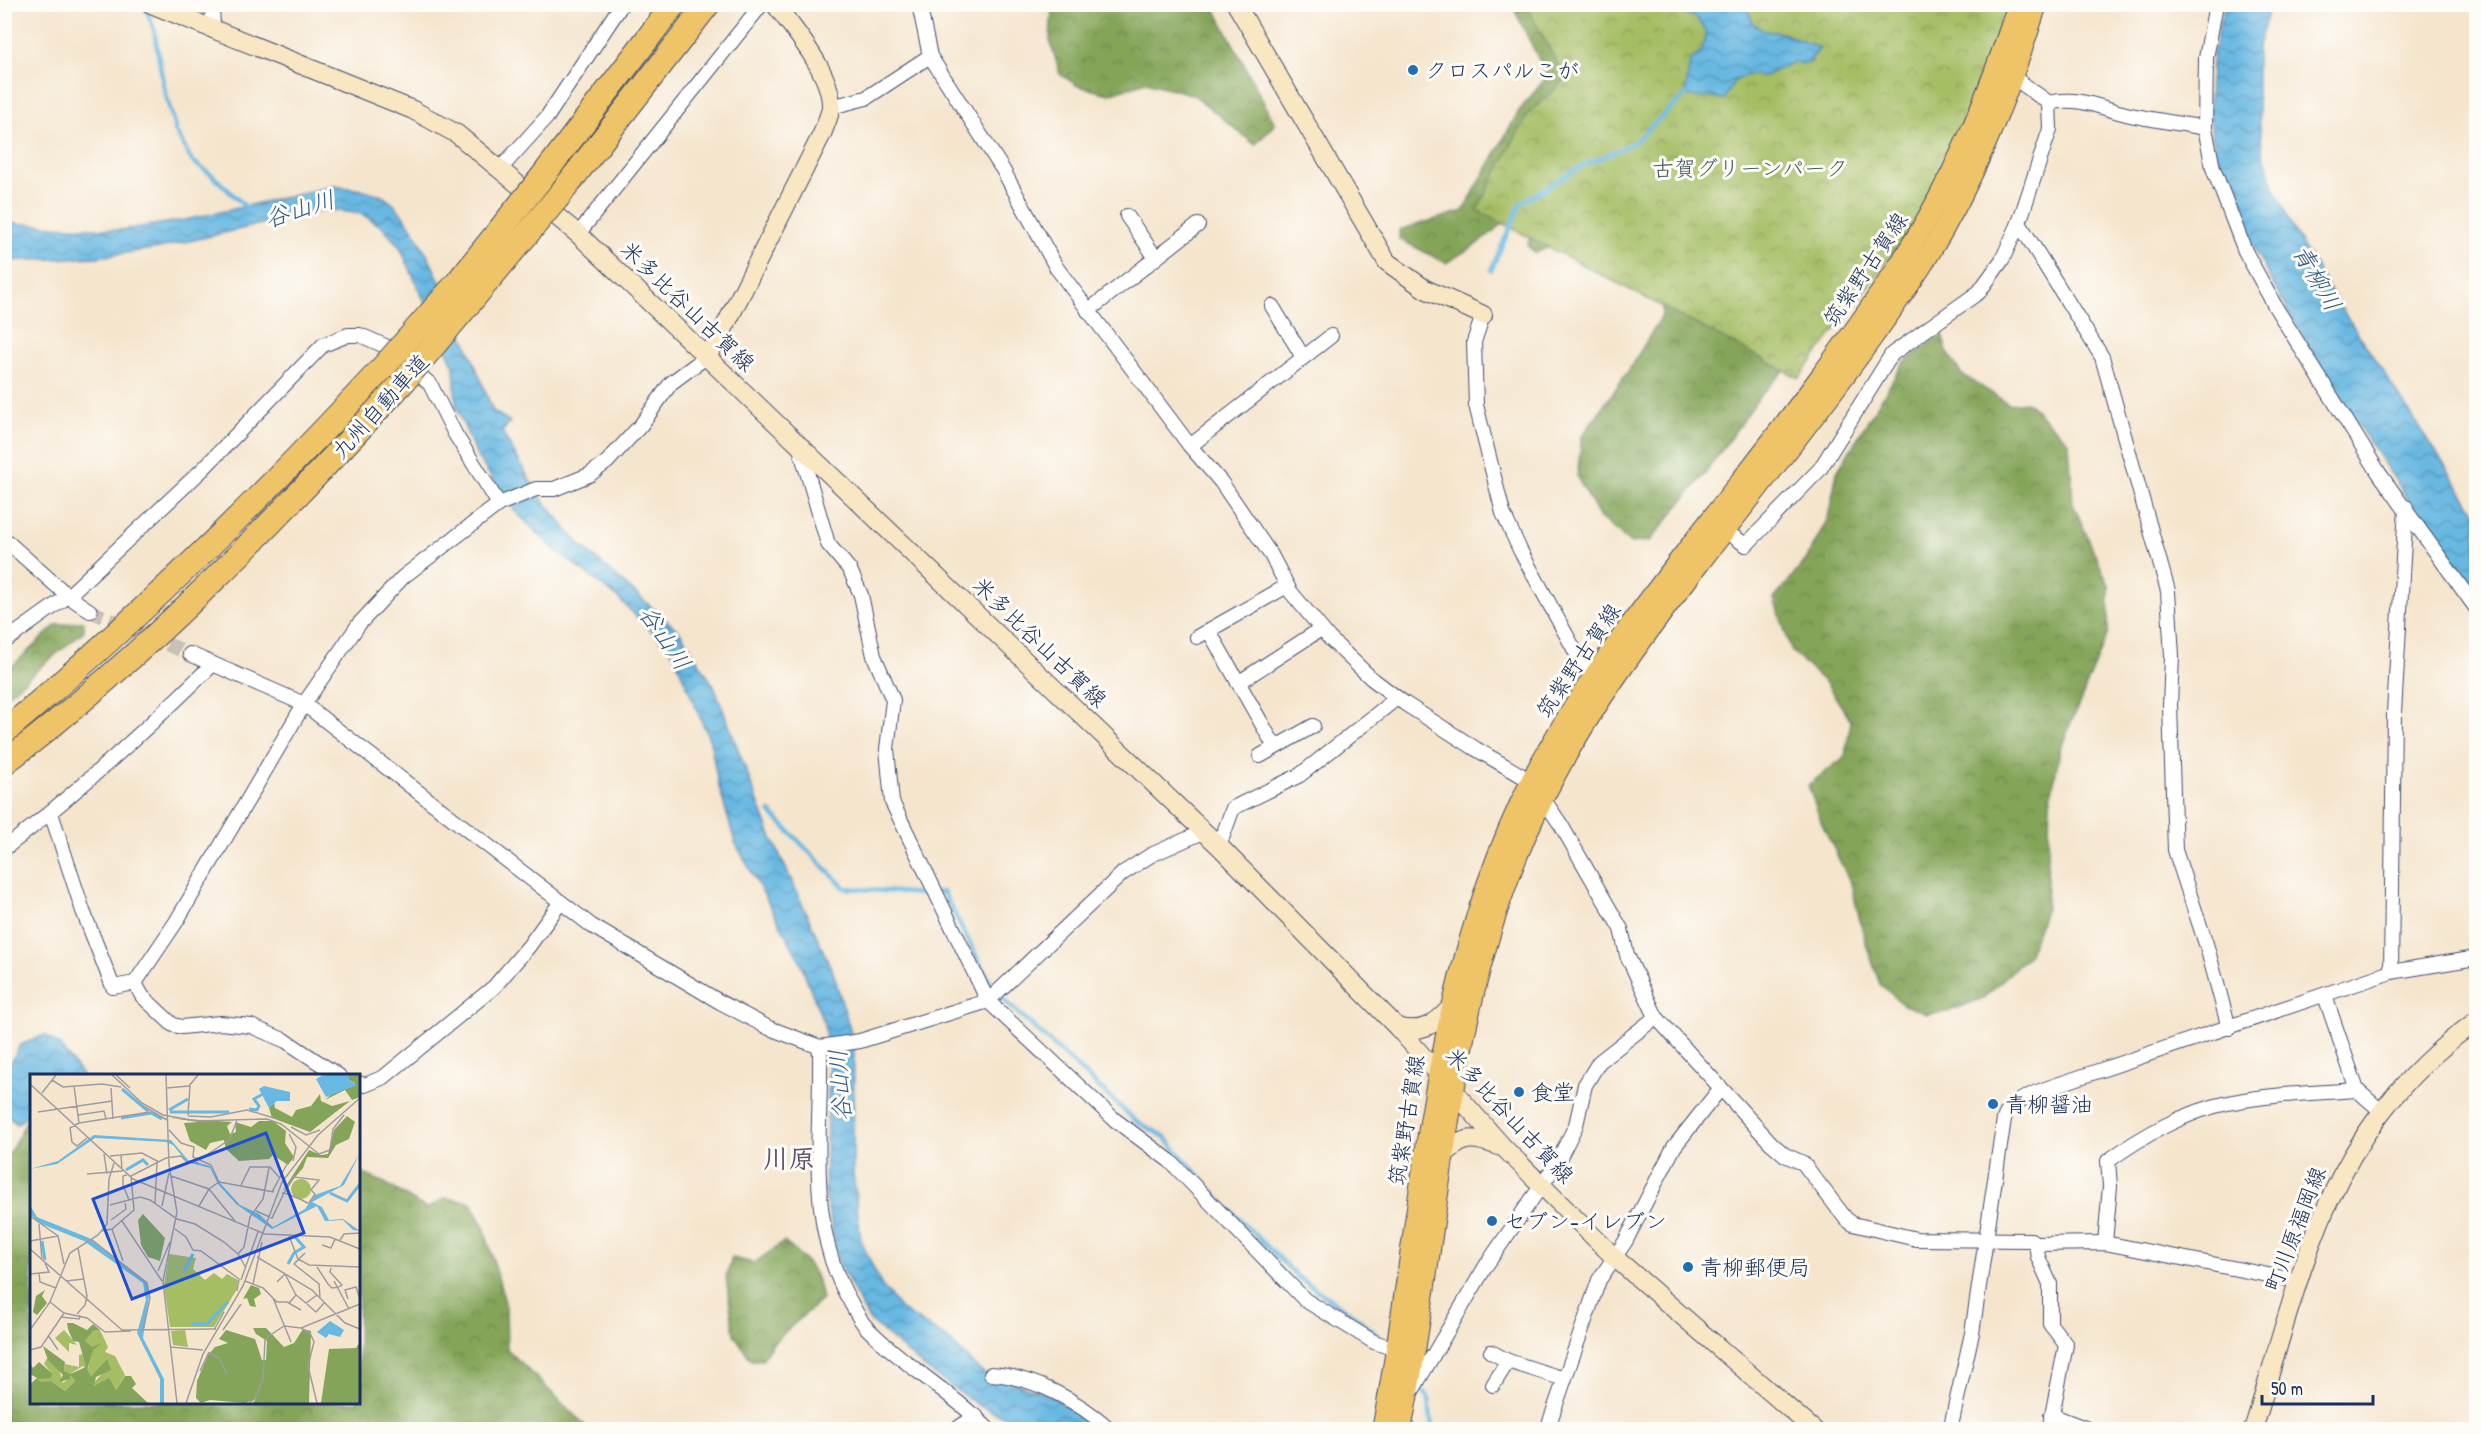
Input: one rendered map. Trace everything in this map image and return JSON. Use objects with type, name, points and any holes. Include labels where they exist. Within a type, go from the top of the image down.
[{"type":"highway","name":"九州自動車道","points":[[4,732],[173,582],[286,472],[386,364],[457,283],[539,181],[674,4]]},
{"type":"highway","name":"九州自動車道","points":[[4,763],[123,664],[307,486],[476,299],[708,4]]},
{"type":"highway","points":[[4,782],[123,664]]},
{"type":"main road","points":[[706,357],[719,338],[822,134],[831,107],[826,84],[814,59],[775,4]]},
{"type":"main road","points":[[1236,4],[1360,220],[1387,262],[1425,289],[1483,315]]},
{"type":"main road","name":"筑紫野古賀線","points":[[1382,1430],[1450,1008],[1486,885],[1531,781],[1569,714],[1633,620],[1850,337],[1900,262],[1962,154],[1995,74],[2018,4]]},
{"type":"main road","name":"筑紫野古賀線","points":[[1401,1430],[1463,1033],[1510,874],[1544,797],[1583,727],[1611,684],[1921,267],[1976,168],[2013,77],[2037,4]]},
{"type":"main road","name":"米多比谷山古賀線","points":[[152,5],[413,110],[457,134],[501,168],[578,234],[1219,846],[1397,1027],[1438,1072],[1453,1094],[1504,1148],[1614,1257],[1814,1430]]},
{"type":"main road","points":[[1397,1027],[1411,1031],[1425,1028],[1438,1021],[1450,1008]]},
{"type":"main road","name":"町川原福岡線","points":[[2253,1430],[2298,1281],[2332,1191],[2380,1111],[2427,1061],[2476,1021]]},
{"type":"main road","points":[[1444,1155],[1461,1140],[1473,1138],[1504,1148]]},
{"type":"street","points":[[212,4],[213,29]]},
{"type":"street","points":[[501,168],[547,117],[622,4]]},
{"type":"street","points":[[578,234],[762,4]]},
{"type":"street","points":[[919,4],[930,56],[1003,170],[1056,267],[1190,446],[1221,482],[1271,555],[1287,586],[1322,629],[1371,678],[1397,698],[1476,749],[1531,781],[1544,797],[1621,929],[1627,955],[1656,1017],[1771,1143],[1785,1155],[1803,1164],[1853,1224],[1916,1239],[2031,1240],[2036,1244],[2105,1243],[2298,1281]]},
{"type":"street","points":[[2216,4],[2206,58],[2205,128],[2213,168],[2245,251],[2276,308],[2379,473],[2406,507],[2476,608]]},
{"type":"street","points":[[831,107],[866,98],[930,56]]},
{"type":"street","points":[[2013,77],[2049,103],[2066,99],[2080,100],[2126,114],[2205,128]]},
{"type":"street","points":[[1725,531],[1746,544],[1820,469],[1892,354],[1979,292],[2002,260],[2019,223],[2050,129],[2049,103]]},
{"type":"street","points":[[1127,216],[1156,258]]},
{"type":"street","points":[[2019,223],[2102,357],[2168,591],[2172,656],[2170,706],[2175,850],[2207,946],[2229,1028]]},
{"type":"street","points":[[1088,311],[1198,225]]},
{"type":"street","points":[[1272,306],[1303,357]]},
{"type":"street","points":[[1483,315],[1474,342],[1476,405],[1503,513],[1520,550],[1580,660],[1597,671]]},
{"type":"street","points":[[4,642],[68,596],[203,469],[323,345],[348,335],[360,335],[385,346],[430,384],[455,434],[501,503]]},
{"type":"street","points":[[1190,446],[1331,336]]},
{"type":"street","points":[[51,813],[83,911],[113,987],[135,983],[176,922],[304,704],[359,624],[403,577],[501,503],[536,489],[554,489],[588,476],[607,462],[640,425],[670,383],[706,357]]},
{"type":"street","points":[[800,448],[828,544],[850,570],[861,596],[874,657],[893,700],[887,749],[892,802],[988,1001],[1115,1120],[1170,1161],[1305,1300],[1374,1342],[1395,1349]]},
{"type":"street","points":[[2391,972],[2394,713],[2406,507]]},
{"type":"street","points":[[4,539],[68,596],[90,611]]},
{"type":"street","points":[[1275,747],[1238,683],[1203,634],[1287,586]]},
{"type":"street","points":[[1238,683],[1322,629]]},
{"type":"street","points":[[190,654],[304,704],[592,926],[677,979],[769,1028],[820,1047],[860,1041],[988,1001],[1123,873],[1150,855],[1203,832]]},
{"type":"street","points":[[4,849],[51,813],[152,724],[213,664]]},
{"type":"street","points":[[1219,846],[1233,808],[1300,775],[1397,698]]},
{"type":"street","points":[[1260,756],[1313,726]]},
{"type":"street","points":[[360,1084],[364,1085],[384,1077],[494,987],[529,946],[560,903]]},
{"type":"street","points":[[1950,1430],[1972,1333],[2004,1119],[2007,1111],[2017,1102],[2045,1089],[2391,972],[2476,958]]},
{"type":"street","points":[[135,983],[142,996],[173,1025],[182,1027],[220,1023],[251,1026],[286,1041],[336,1074]]},
{"type":"street","points":[[2325,996],[2357,1090],[2380,1111]]},
{"type":"street","points":[[1407,1398],[1487,1264],[1540,1184],[1557,1163],[1575,1125],[1585,1085],[1599,1062],[1656,1017]]},
{"type":"street","points":[[820,1047],[818,1164],[820,1205],[830,1258],[865,1326],[904,1362],[976,1416],[989,1430]]},
{"type":"street","points":[[1547,1430],[1599,1280],[1625,1242],[1674,1147],[1720,1089]]},
{"type":"street","points":[[2105,1243],[2110,1186],[2108,1161],[2122,1151],[2191,1114],[2227,1103],[2357,1090]]},
{"type":"street","points":[[2036,1244],[2038,1257],[2050,1284],[2050,1324],[2066,1345],[2050,1422],[2090,1430]]},
{"type":"street","points":[[1491,1352],[1508,1361],[1564,1379]]},
{"type":"street","points":[[1493,1385],[1508,1361]]},
{"type":"street","points":[[991,1374],[1009,1375],[1054,1392],[1079,1406],[1112,1430]]},
{"type":"street","points":[[955,1430],[976,1416]]},
{"type":"green space","points":[[1052,5],[1213,5],[1275,124],[1255,145],[1194,95],[1146,82],[1109,94],[1078,86],[1060,74],[1050,41]]},
{"type":"green space","points":[[1512,5],[1630,5],[1534,198],[1479,243],[1446,263],[1399,239],[1399,230],[1463,211],[1519,111],[1547,76]]},
{"type":"green space","name":"古賀グリーンパーク","points":[[1526,5],[2011,5],[1934,199],[1799,378],[1477,210],[1528,114],[1566,79]]},
{"type":"green space","points":[[1699,147],[1753,153],[1785,147],[1850,164],[1898,200],[1869,270],[1798,356],[1760,396],[1704,475],[1650,541],[1631,543],[1600,518],[1577,477],[1582,436],[1627,373],[1662,316],[1661,277],[1644,236],[1628,232],[1588,233],[1535,253],[1527,245],[1537,223],[1560,212],[1616,197],[1671,161]]},
{"type":"green space","points":[[1942,334],[1946,349],[1961,374],[2009,404],[2027,402],[2069,442],[2073,504],[2109,586],[2108,633],[2060,750],[2050,803],[2046,908],[2028,956],[1983,998],[1947,1012],[1927,1014],[1904,1005],[1880,984],[1866,944],[1851,884],[1822,824],[1808,785],[1845,757],[1851,721],[1827,684],[1792,652],[1774,599],[1806,560],[1828,518],[1837,472],[1903,363]]},
{"type":"green space","points":[[84,621],[84,631],[5,697],[5,673],[56,625]]},
{"type":"green space","points":[[30,1114],[30,1404],[360,1404],[360,1172],[383,1182],[427,1209],[445,1198],[470,1202],[484,1227],[506,1306],[507,1349],[584,1424],[585,1429],[5,1429],[5,1162]]},
{"type":"green space","points":[[784,1242],[810,1266],[822,1299],[773,1343],[762,1360],[751,1360],[734,1334],[726,1277],[732,1258],[754,1263]]},
{"type":"water","points":[[1682,5],[1746,5],[1753,23],[1764,31],[1782,33],[1820,48],[1808,63],[1791,63],[1765,76],[1746,75],[1733,82],[1725,99],[1685,96],[1690,61],[1702,51],[1706,31],[1696,17],[1684,14]]},
{"type":"water","name":"青柳川","points":[[2225,5],[2270,5],[2257,50],[2257,92],[2262,150],[2273,184],[2296,235],[2339,305],[2476,513],[2476,598],[2322,369],[2276,290],[2238,214],[2217,155],[2212,135],[2209,103],[2216,36]]},
{"type":"water","name":"谷山川","points":[[334,186],[375,193],[387,199],[402,214],[417,236],[447,297],[493,411],[510,422],[502,432],[538,494],[579,544],[680,632],[714,686],[769,831],[833,972],[850,1029],[854,1052],[853,1173],[861,1241],[882,1286],[902,1310],[949,1340],[978,1369],[993,1380],[1007,1380],[1051,1396],[1105,1429],[1033,1429],[978,1405],[925,1368],[869,1320],[838,1261],[825,1192],[829,1060],[824,1024],[799,959],[735,842],[718,783],[710,741],[673,653],[617,597],[553,548],[516,512],[477,457],[456,406],[454,367],[400,247],[381,226],[362,214],[326,209],[159,248],[97,257],[5,261],[4,224],[7,223],[121,230],[185,220]]},
{"type":"water","points":[[45,1035],[58,1044],[81,1074],[30,1074],[30,1113],[17,1124],[8,1117],[5,1073],[20,1045]]},
{"type":"waterway","points":[[145,7],[154,29],[163,83],[176,132],[192,161],[212,175],[249,210]]},
{"type":"waterway","points":[[1491,270],[1521,203],[1580,167],[1633,143],[1689,92]]},
{"type":"waterway","points":[[770,812],[845,888],[923,894],[943,892],[991,984],[1004,1000],[1137,1122],[1164,1136],[1224,1204],[1298,1277],[1359,1319],[1383,1341]]},
{"type":"waterway","points":[[1418,1385],[1429,1399],[1432,1430]]},
{"type":"tunnel","points":[[90,611],[190,654]]},
{"type":"place","name":"クロスパルこが","points":[[1413,70]]},
{"type":"place","name":"食堂","points":[[1519,1092]]},
{"type":"place","name":"青柳醤油","points":[[1993,1104]]},
{"type":"place","name":"セブン-イレブン","points":[[1492,1221]]},
{"type":"place","name":"青柳郵便局","points":[[1688,1267]]},
{"type":"district","name":"川原","points":[[789,1159]]}]
